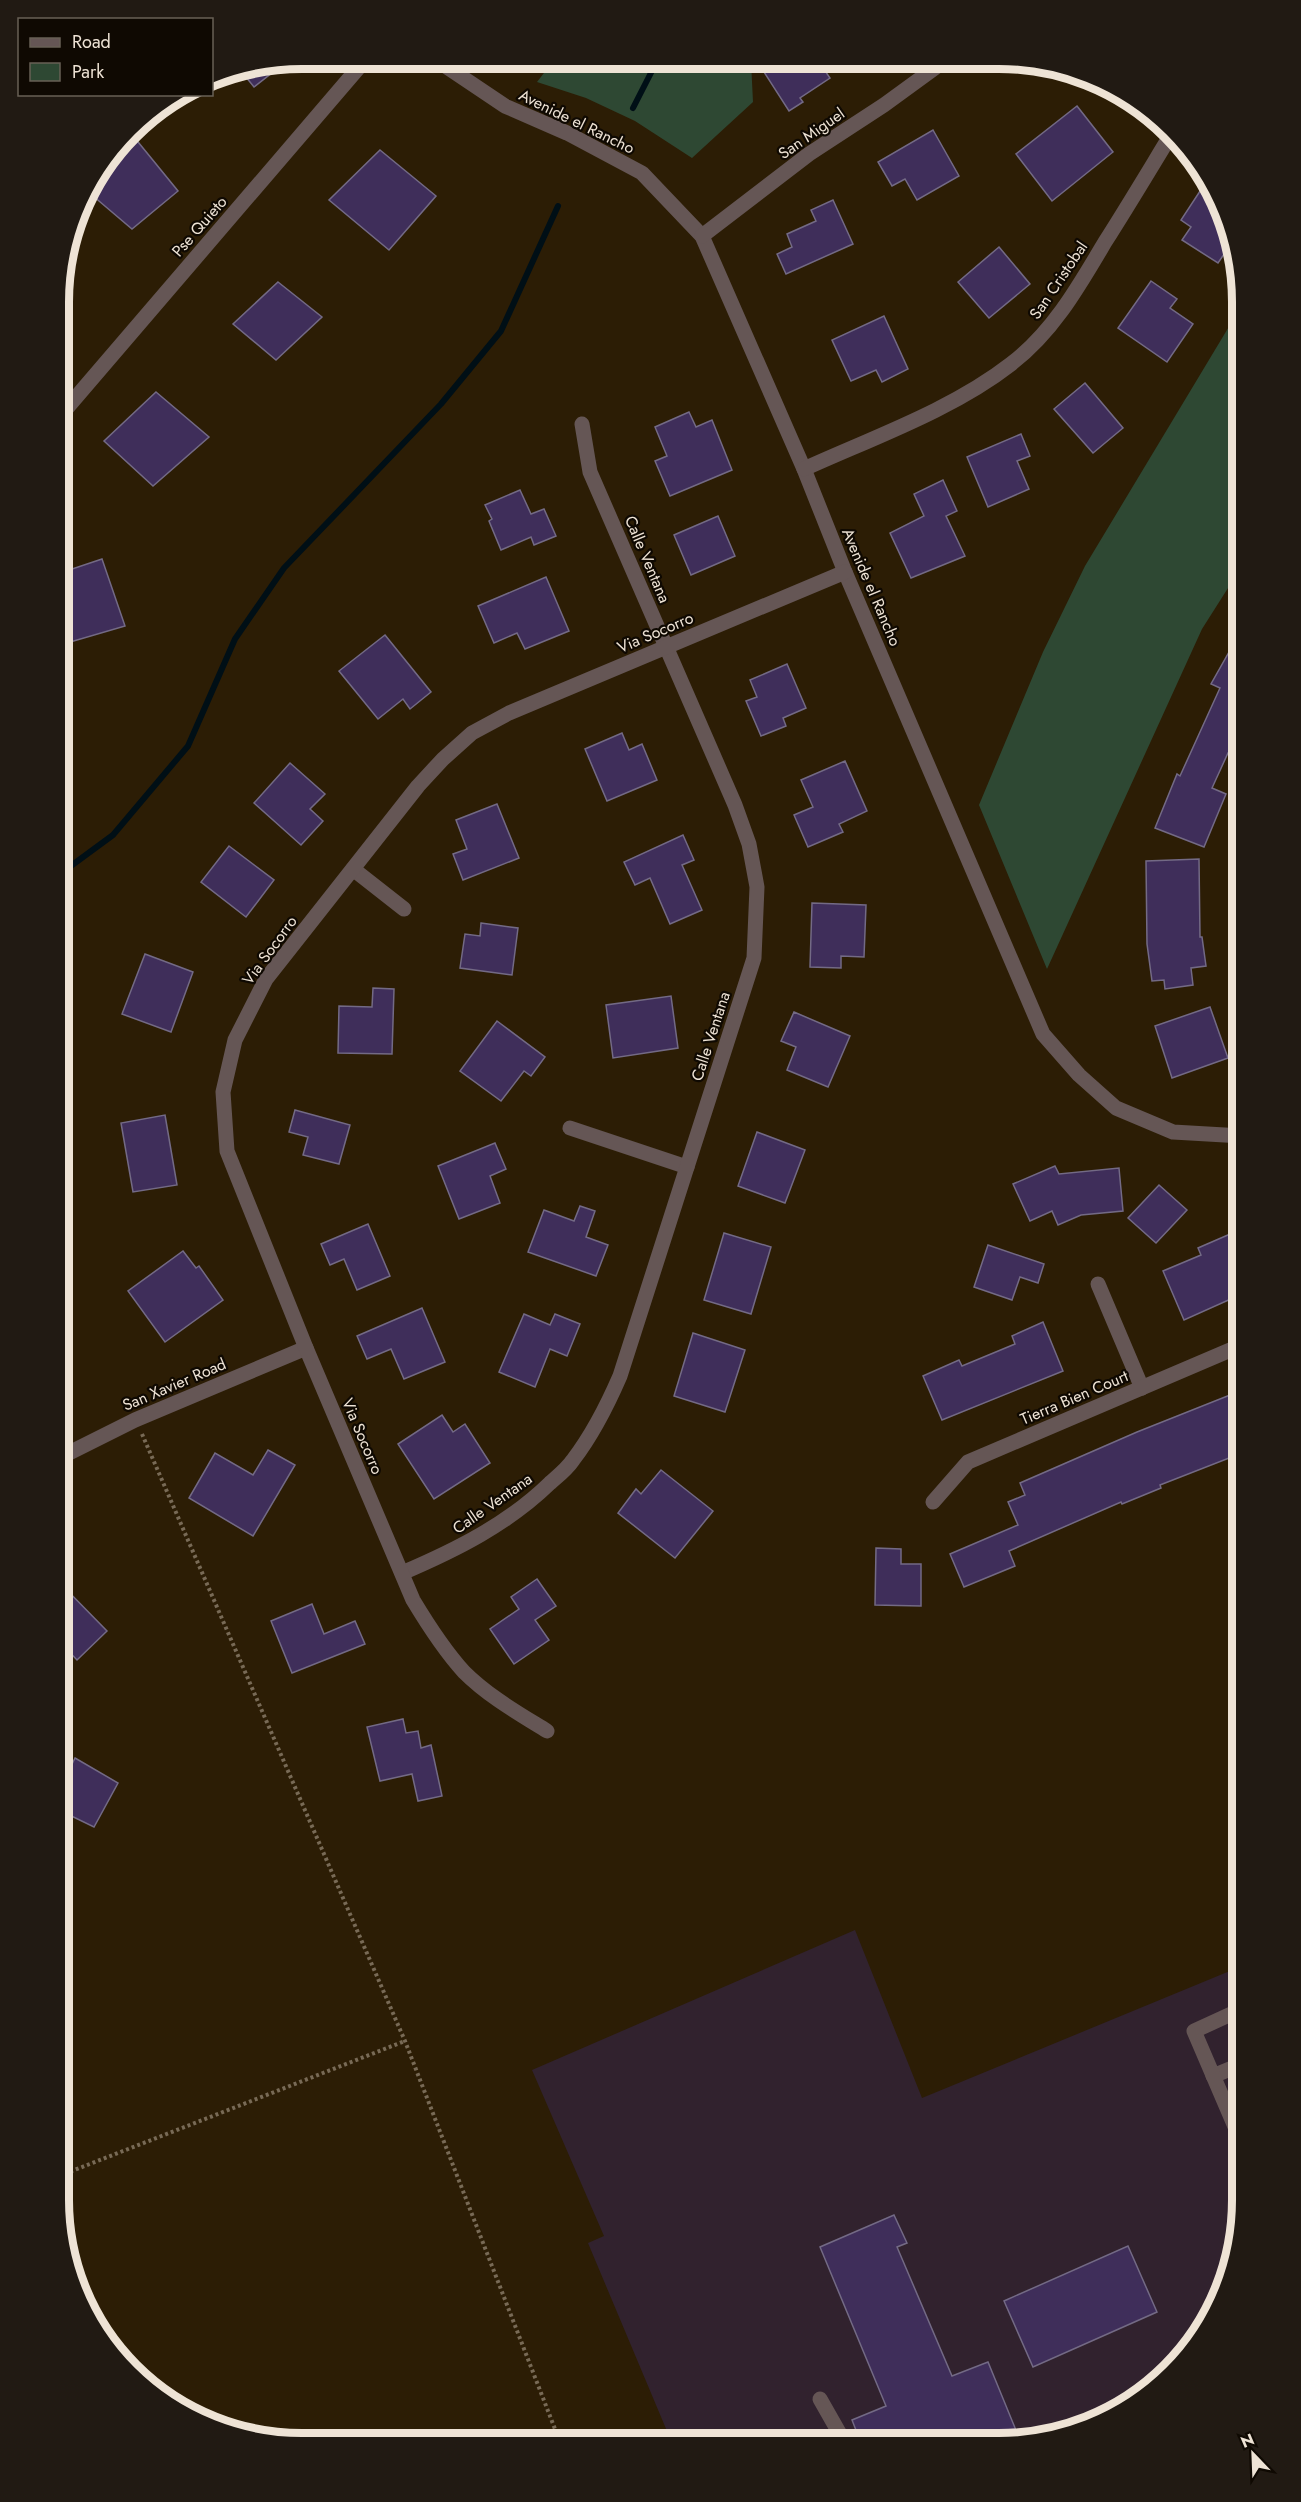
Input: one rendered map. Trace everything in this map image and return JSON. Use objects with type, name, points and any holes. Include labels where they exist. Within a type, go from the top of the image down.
[{"type":"street","name":"Pse Quieto","points":[[69,406],[357,69]]},
{"type":"street","name":"Avenide el Rancho","points":[[450,69],[505,106],[567,133],[642,173],[702,236],[804,468],[845,572],[1043,1034],[1079,1075],[1116,1108],[1173,1132],[1232,1135]]},
{"type":"street","name":"San Miguel","points":[[702,236],[809,154],[884,105],[933,69]]},
{"type":"street","name":"San Cristobal","points":[[804,468],[943,405],[979,386],[1012,363],[1046,332],[1077,288],[1167,141]]},
{"type":"street","name":"Calle Ventana","points":[[402,1573],[449,1553],[494,1527],[536,1497],[572,1462],[602,1418],[620,1376],[754,958],[757,887],[749,844],[735,805],[590,472],[582,424]]},
{"type":"street","name":"Via Socorro","points":[[547,1731],[508,1707],[464,1672],[429,1628],[413,1600],[306,1348],[227,1151],[223,1092],[235,1040],[266,979],[418,786],[442,759],[472,733],[509,713],[845,572]]},
{"type":"street","points":[[353,869],[404,909]]},
{"type":"street","points":[[570,1128],[687,1167]]},
{"type":"street","points":[[1098,1284],[1142,1388]]},
{"type":"street","name":"San Xavier Road","points":[[69,1453],[135,1419],[306,1348]]},
{"type":"street","name":"Tierra Bien Court","points":[[933,1502],[968,1462],[1232,1349]]},
{"type":"street","points":[[1232,2014],[1194,2031],[1232,2113]]},
{"type":"street","points":[[1213,2076],[1232,2068]]},
{"type":"street","points":[[819,2399],[839,2433]]},
{"type":"path","points":[[135,1419],[405,2041],[557,2433]]},
{"type":"path","points":[[69,2172],[405,2041]]},
{"type":"shaded area","points":[[855,1930],[922,2098],[1232,1970],[1232,2216],[1228,2246],[1220,2275],[1201,2317],[1174,2354],[1129,2394],[1074,2421],[1045,2429],[1015,2433],[668,2433],[588,2243],[604,2236],[532,2070]]},
{"type":"green space","points":[[547,69],[751,69],[753,102],[692,158],[635,121],[586,98],[537,82]]},
{"type":"green space","points":[[1232,322],[1232,582],[1202,629],[1047,969],[979,805],[1043,652],[1085,566]]},
{"type":"building","points":[[762,69],[824,69],[830,78],[800,98],[803,102],[789,111]]},
{"type":"building","points":[[275,70],[254,87],[245,76]]},
{"type":"building","points":[[1077,106],[1113,152],[1052,201],[1016,154]]},
{"type":"building","points":[[933,130],[959,176],[917,200],[905,179],[892,186],[878,162]]},
{"type":"building","points":[[135,139],[178,191],[132,229],[94,197],[108,172]]},
{"type":"building","points":[[380,150],[436,196],[389,250],[329,200]]},
{"type":"building","points":[[1202,188],[1220,227],[1227,250],[1218,263],[1182,240],[1191,227],[1181,220]]},
{"type":"building","points":[[833,200],[853,244],[786,274],[777,254],[792,247],[787,234],[816,221],[811,210]]},
{"type":"building","points":[[999,247],[1030,284],[989,318],[958,282]]},
{"type":"building","points":[[1151,281],[1177,299],[1170,308],[1193,324],[1167,362],[1118,328]]},
{"type":"building","points":[[278,282],[322,317],[276,360],[233,324]]},
{"type":"building","points":[[884,316],[908,369],[882,382],[876,370],[851,381],[832,340]]},
{"type":"building","points":[[1085,383],[1123,428],[1093,453],[1054,409]]},
{"type":"building","points":[[156,392],[209,437],[153,486],[104,441]]},
{"type":"building","points":[[689,412],[696,427],[712,420],[732,470],[670,496],[655,461],[667,456],[655,427]]},
{"type":"building","points":[[1021,434],[1030,456],[1017,461],[1029,489],[988,507],[967,457]]},
{"type":"building","points":[[943,480],[957,511],[946,516],[965,556],[911,578],[890,533],[924,516],[914,494]]},
{"type":"building","points":[[520,490],[531,514],[544,509],[556,536],[534,545],[531,537],[501,550],[489,521],[492,519],[485,505]]},
{"type":"building","points":[[718,516],[735,556],[691,575],[674,535]]},
{"type":"building","points":[[102,559],[125,626],[69,642],[69,570]]},
{"type":"building","points":[[546,577],[569,631],[525,649],[517,633],[494,643],[478,606]]},
{"type":"building","points":[[385,635],[431,692],[410,709],[403,699],[378,719],[339,671]]},
{"type":"building","points":[[1232,647],[1232,755],[1228,753],[1212,788],[1226,794],[1204,847],[1155,828],[1177,774],[1180,776],[1220,688],[1211,684]]},
{"type":"building","points":[[787,664],[806,708],[783,718],[786,726],[761,736],[746,701],[757,697],[750,680]]},
{"type":"building","points":[[622,733],[629,750],[642,744],[657,780],[607,801],[585,749]]},
{"type":"building","points":[[845,761],[867,811],[839,824],[843,832],[808,847],[794,815],[813,807],[801,780]]},
{"type":"building","points":[[290,763],[325,794],[310,809],[323,821],[301,845],[254,803]]},
{"type":"building","points":[[497,804],[519,858],[463,880],[453,854],[467,849],[456,820]]},
{"type":"building","points":[[683,835],[694,860],[682,865],[702,910],[670,924],[650,878],[635,885],[624,862]]},
{"type":"building","points":[[229,846],[274,880],[246,917],[201,882]]},
{"type":"building","points":[[1199,859],[1200,937],[1202,937],[1206,966],[1191,968],[1193,985],[1165,989],[1164,980],[1152,981],[1147,944],[1146,861]]},
{"type":"building","points":[[812,903],[866,905],[864,957],[841,956],[841,968],[810,967]]},
{"type":"building","points":[[481,923],[518,928],[512,975],[460,968],[465,934],[480,936]]},
{"type":"building","points":[[145,954],[193,972],[171,1032],[122,1014]]},
{"type":"building","points":[[373,988],[394,989],[392,1054],[338,1053],[339,1006],[372,1007]]},
{"type":"building","points":[[671,996],[678,1048],[613,1058],[606,1005]]},
{"type":"building","points":[[1210,1007],[1228,1058],[1172,1078],[1155,1026]]},
{"type":"building","points":[[794,1012],[850,1036],[828,1087],[787,1070],[796,1047],[781,1041]]},
{"type":"building","points":[[497,1021],[545,1057],[531,1076],[524,1071],[501,1101],[460,1071]]},
{"type":"building","points":[[295,1110],[350,1125],[339,1164],[303,1155],[308,1137],[289,1132]]},
{"type":"building","points":[[165,1115],[177,1185],[133,1192],[121,1123]]},
{"type":"building","points":[[757,1132],[805,1150],[785,1203],[738,1186]]},
{"type":"building","points":[[495,1143],[506,1169],[490,1176],[500,1203],[459,1219],[438,1166]]},
{"type":"building","points":[[1055,1166],[1059,1174],[1119,1168],[1123,1211],[1081,1215],[1058,1225],[1052,1211],[1030,1221],[1013,1184]]},
{"type":"building","points":[[1159,1185],[1187,1210],[1156,1243],[1128,1218]]},
{"type":"building","points":[[580,1206],[595,1211],[586,1237],[608,1245],[596,1276],[528,1252],[544,1210],[574,1221]]},
{"type":"building","points":[[368,1224],[390,1276],[357,1290],[344,1259],[330,1265],[321,1244]]},
{"type":"building","points":[[724,1233],[771,1247],[751,1314],[704,1300]]},
{"type":"building","points":[[1232,1233],[1232,1298],[1184,1320],[1163,1271],[1201,1255],[1198,1248]]},
{"type":"building","points":[[988,1245],[1044,1264],[1038,1283],[1020,1277],[1012,1300],[974,1287]]},
{"type":"building","points":[[183,1251],[196,1268],[199,1266],[223,1300],[165,1342],[128,1291]]},
{"type":"building","points":[[422,1308],[445,1362],[404,1379],[391,1349],[367,1359],[357,1336]]},
{"type":"building","points":[[524,1314],[550,1325],[555,1314],[580,1324],[567,1356],[550,1349],[535,1387],[499,1372]]},
{"type":"building","points":[[1043,1322],[1063,1371],[942,1420],[923,1376],[959,1360],[962,1366],[1015,1344],[1012,1336]]},
{"type":"building","points":[[693,1333],[745,1350],[725,1412],[674,1396]]},
{"type":"building","points":[[1230,1395],[1232,1400],[1232,1457],[1160,1485],[1161,1488],[1122,1504],[1121,1502],[1009,1551],[1015,1566],[964,1587],[950,1554],[1018,1525],[1008,1502],[1025,1495],[1020,1483],[1137,1432]]},
{"type":"building","points":[[442,1415],[453,1432],[465,1424],[490,1463],[434,1499],[398,1444]]},
{"type":"building","points":[[268,1450],[295,1465],[253,1536],[189,1498],[215,1453],[253,1475]]},
{"type":"building","points":[[661,1470],[713,1511],[675,1558],[618,1513],[636,1489],[641,1494]]},
{"type":"building","points":[[876,1548],[901,1549],[901,1564],[921,1564],[921,1606],[875,1605]]},
{"type":"building","points":[[537,1579],[556,1606],[535,1620],[549,1640],[514,1664],[490,1629],[519,1609],[511,1597]]},
{"type":"building","points":[[69,1592],[107,1631],[77,1660],[69,1652]]},
{"type":"building","points":[[312,1604],[324,1634],[355,1621],[365,1644],[292,1673],[271,1621]]},
{"type":"building","points":[[403,1719],[406,1733],[418,1731],[421,1748],[431,1745],[442,1796],[418,1801],[412,1774],[380,1781],[367,1727]]},
{"type":"building","points":[[75,1758],[118,1783],[94,1827],[69,1815],[69,1770]]},
{"type":"building","points":[[894,2215],[907,2243],[897,2247],[952,2376],[988,2362],[1017,2433],[857,2433],[852,2420],[886,2406],[820,2247]]},
{"type":"building","points":[[1128,2246],[1157,2312],[1033,2367],[1004,2301]]},
{"type":"waterway","points":[[633,108],[653,69]]},
{"type":"waterway","points":[[69,867],[113,835],[188,746],[235,639],[284,568],[441,404],[501,331],[558,206]]}]
